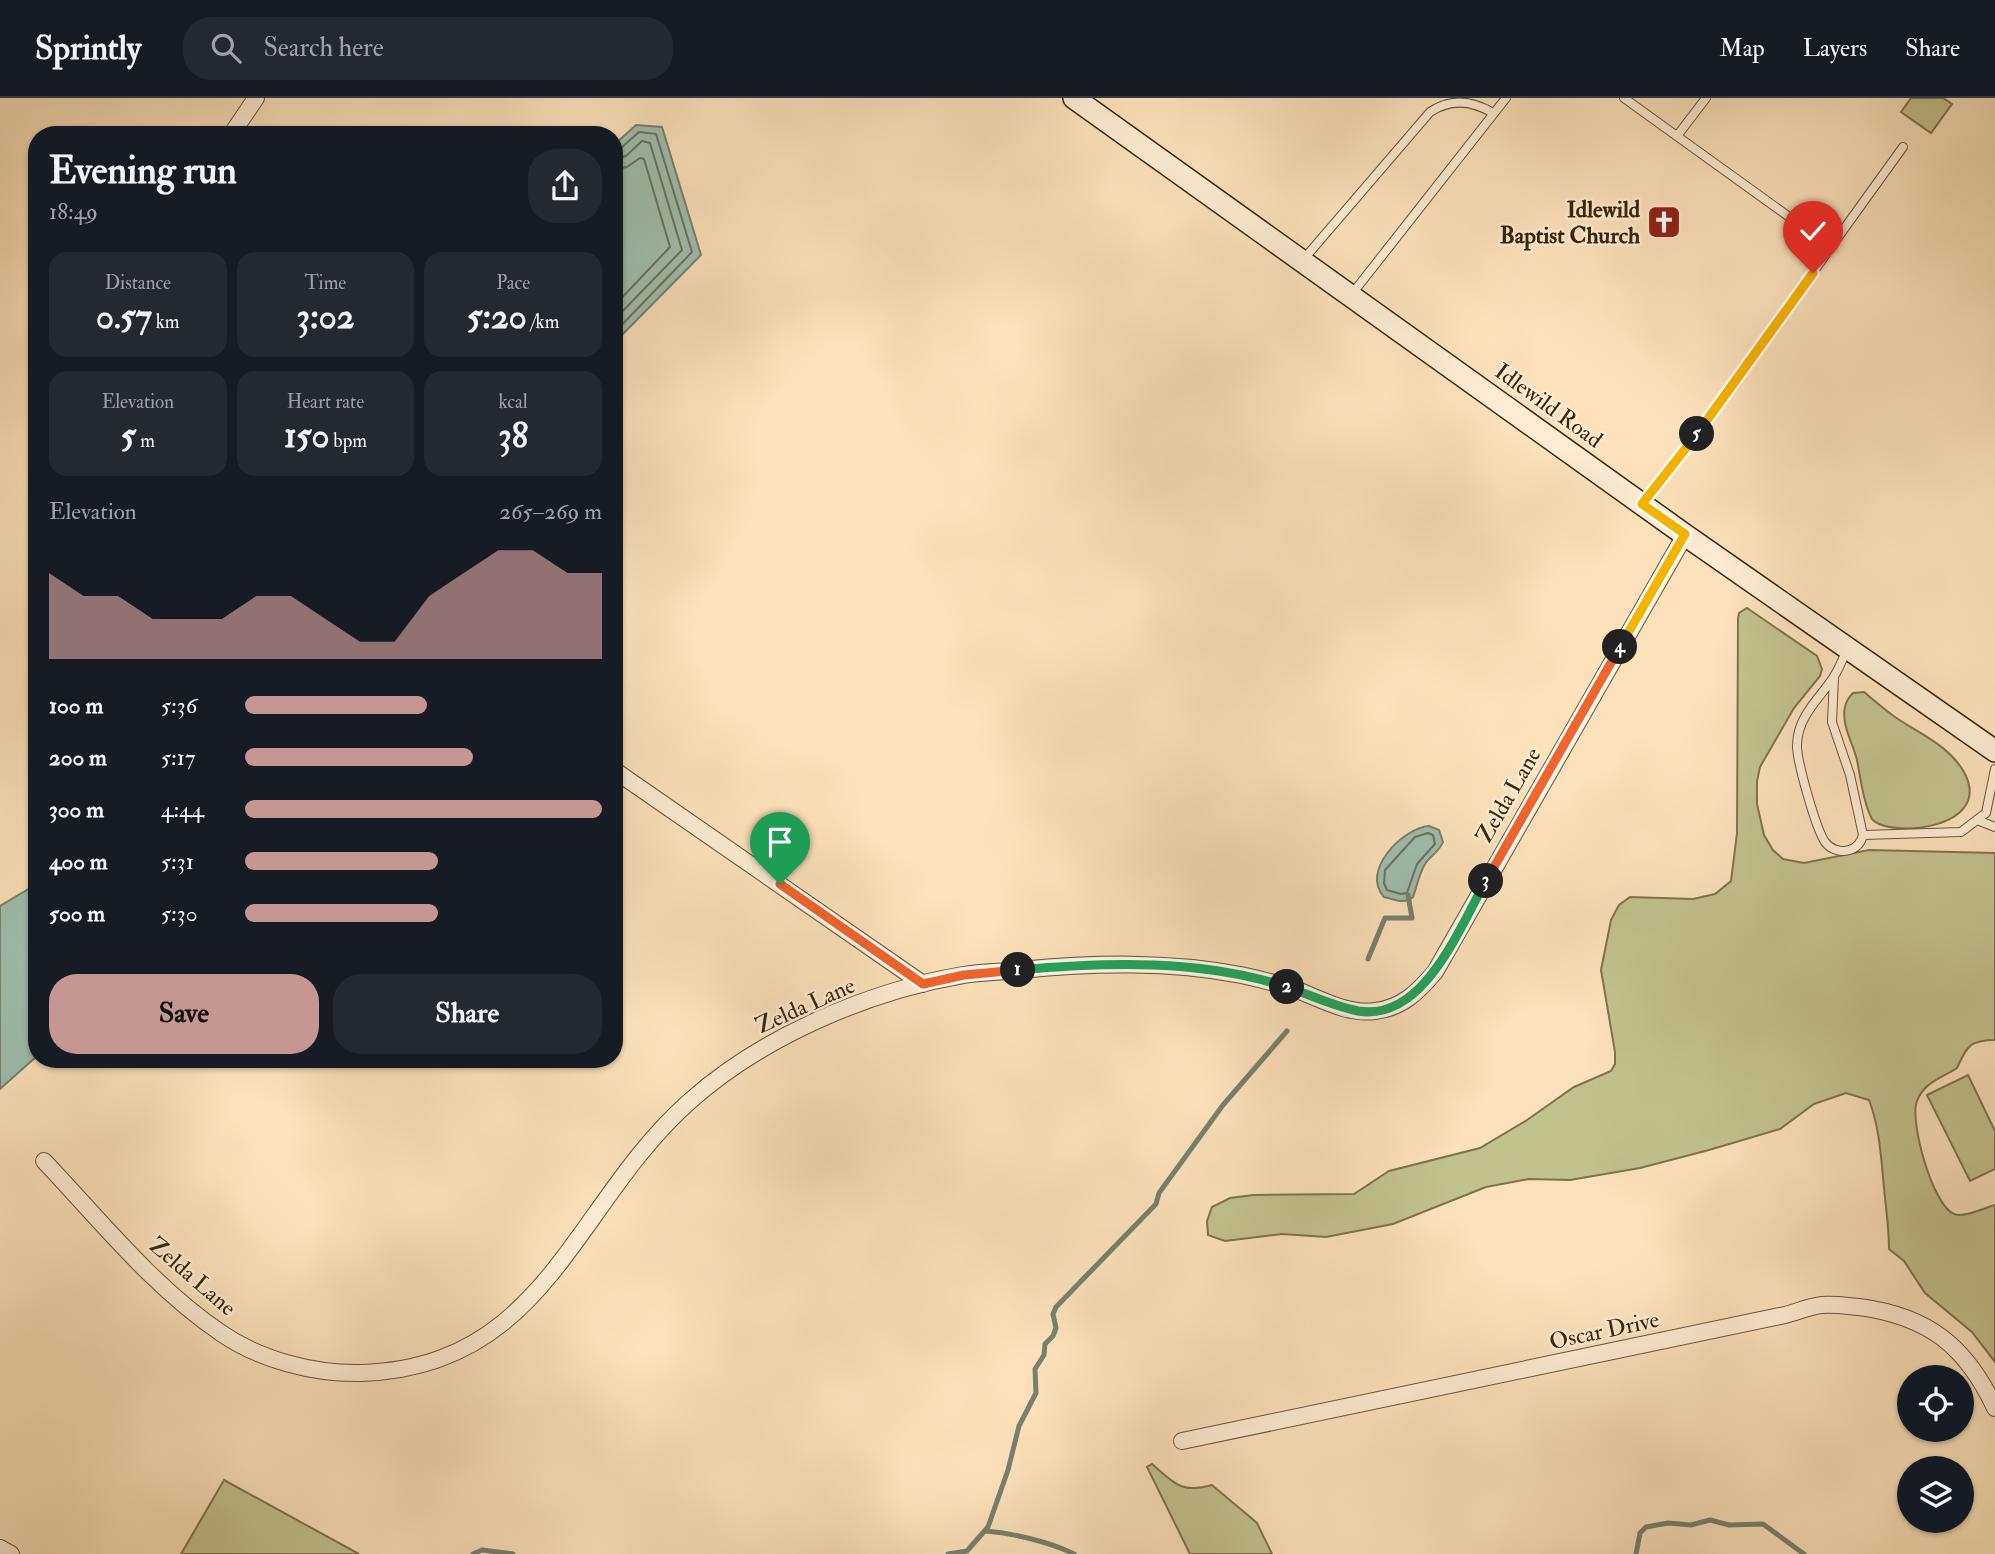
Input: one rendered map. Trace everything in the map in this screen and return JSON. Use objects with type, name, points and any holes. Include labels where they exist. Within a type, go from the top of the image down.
[{"type":"main road","name":"Idlewild Road","points":[[1074,98],[1642,504],[1995,751]]},
{"type":"street","points":[[237,126],[256,98]]},
{"type":"street","name":"Zelda Lane","points":[[44,1161],[155,1278],[223,1335],[290,1364],[334,1372],[376,1372],[416,1366],[472,1344],[500,1326],[529,1301],[552,1275],[643,1151],[670,1119],[709,1084],[773,1042],[854,1005],[923,984],[964,975],[1105,964],[1189,967],[1241,975],[1282,985],[1324,1002],[1359,1011],[1372,1012],[1401,1004],[1415,994],[1435,972],[1685,534]]},
{"type":"street","points":[[623,776],[923,984]]},
{"type":"street","name":"Oscar Drive","points":[[1182,1441],[1785,1315],[1821,1305],[1882,1310],[1926,1326],[1963,1356],[1984,1385],[1995,1408]]},
{"type":"street","points":[[0,1548],[11,1554]]},
{"type":"lane","points":[[1350,296],[1506,98]]},
{"type":"lane","points":[[1624,98],[1831,247]]},
{"type":"lane","points":[[1677,136],[1706,98]]},
{"type":"lane","points":[[1303,260],[1430,113],[1453,103],[1465,103],[1480,106],[1493,113]]},
{"type":"lane","points":[[1642,504],[1721,403],[1903,147]]},
{"type":"lane","points":[[1834,677],[1832,722],[1850,775],[1863,835],[1855,848],[1846,852],[1830,847],[1825,842],[1797,755],[1798,732],[1804,717],[1834,677],[1847,649]]},
{"type":"lane","points":[[1863,835],[1961,832],[1986,813],[1995,769]]},
{"type":"lane","points":[[1977,820],[1995,827]]},
{"type":"green space","points":[[1911,98],[1943,98],[1952,104],[1931,133],[1901,112]]},
{"type":"green space","points":[[1747,608],[1817,656],[1822,669],[1820,676],[1794,708],[1760,767],[1757,804],[1764,835],[1773,850],[1783,859],[1804,863],[1869,850],[1995,853],[1995,1040],[1980,1041],[1970,1046],[1957,1068],[1924,1089],[1915,1111],[1925,1162],[1938,1196],[1946,1208],[1954,1214],[1963,1215],[1995,1205],[1995,1362],[1972,1332],[1925,1293],[1904,1261],[1889,1249],[1881,1155],[1873,1111],[1869,1100],[1846,1093],[1814,1104],[1780,1129],[1709,1150],[1640,1168],[1570,1180],[1529,1179],[1486,1187],[1393,1224],[1326,1237],[1282,1234],[1225,1241],[1208,1235],[1207,1221],[1212,1207],[1230,1198],[1253,1195],[1354,1194],[1389,1171],[1480,1148],[1574,1087],[1611,1071],[1615,1064],[1615,1052],[1601,970],[1611,920],[1619,905],[1630,897],[1693,899],[1715,894],[1731,881],[1737,833],[1738,618],[1739,613]]},
{"type":"green space","points":[[1864,692],[1894,716],[1943,748],[1958,763],[1970,791],[1965,806],[1953,817],[1917,828],[1882,825],[1872,819],[1864,798],[1844,714],[1846,703],[1853,693]]},
{"type":"green space","points":[[1968,1075],[1995,1131],[1995,1169],[1970,1181],[1927,1095]]},
{"type":"green space","points":[[1152,1464],[1179,1485],[1193,1488],[1212,1485],[1257,1523],[1272,1554],[1190,1554],[1147,1467]]},
{"type":"green space","points":[[224,1480],[359,1554],[181,1554]]},
{"type":"water","points":[[636,125],[662,127],[701,255],[623,334],[623,137]]},
{"type":"water","points":[[1429,826],[1439,830],[1443,842],[1425,864],[1413,897],[1403,901],[1384,897],[1378,887],[1377,875],[1388,852],[1408,834]]},
{"type":"water","points":[[28,889],[28,1064],[0,1089],[0,906]]},
{"type":"waterway","points":[[1368,959],[1385,918],[1412,918],[1408,895]]},
{"type":"waterway","points":[[948,1554],[967,1551],[988,1527],[1008,1470],[1019,1426],[1036,1393],[1035,1369],[1044,1355],[1045,1344],[1056,1328],[1053,1314],[1056,1307],[1156,1204],[1159,1193],[1223,1105],[1287,1031]]},
{"type":"waterway","points":[[1636,1554],[1640,1533],[1646,1527],[1668,1523],[1691,1525],[1710,1520],[1729,1525],[1763,1524],[1804,1554]]},
{"type":"waterway","points":[[986,1531],[1031,1539],[1074,1554]]},
{"type":"waterway","points":[[473,1554],[482,1550],[513,1554]]},
{"type":"place","name":"Idlewild Baptist Church","points":[[1664,222]]},
{"type":"route","points":[[780,884],[923,984],[964,975],[1048,967],[1105,964],[1189,967],[1282,985],[1324,1002],[1359,1011],[1372,1012],[1401,1004],[1415,994],[1435,972],[1685,534],[1642,504],[1721,403],[1813,273]]}]
